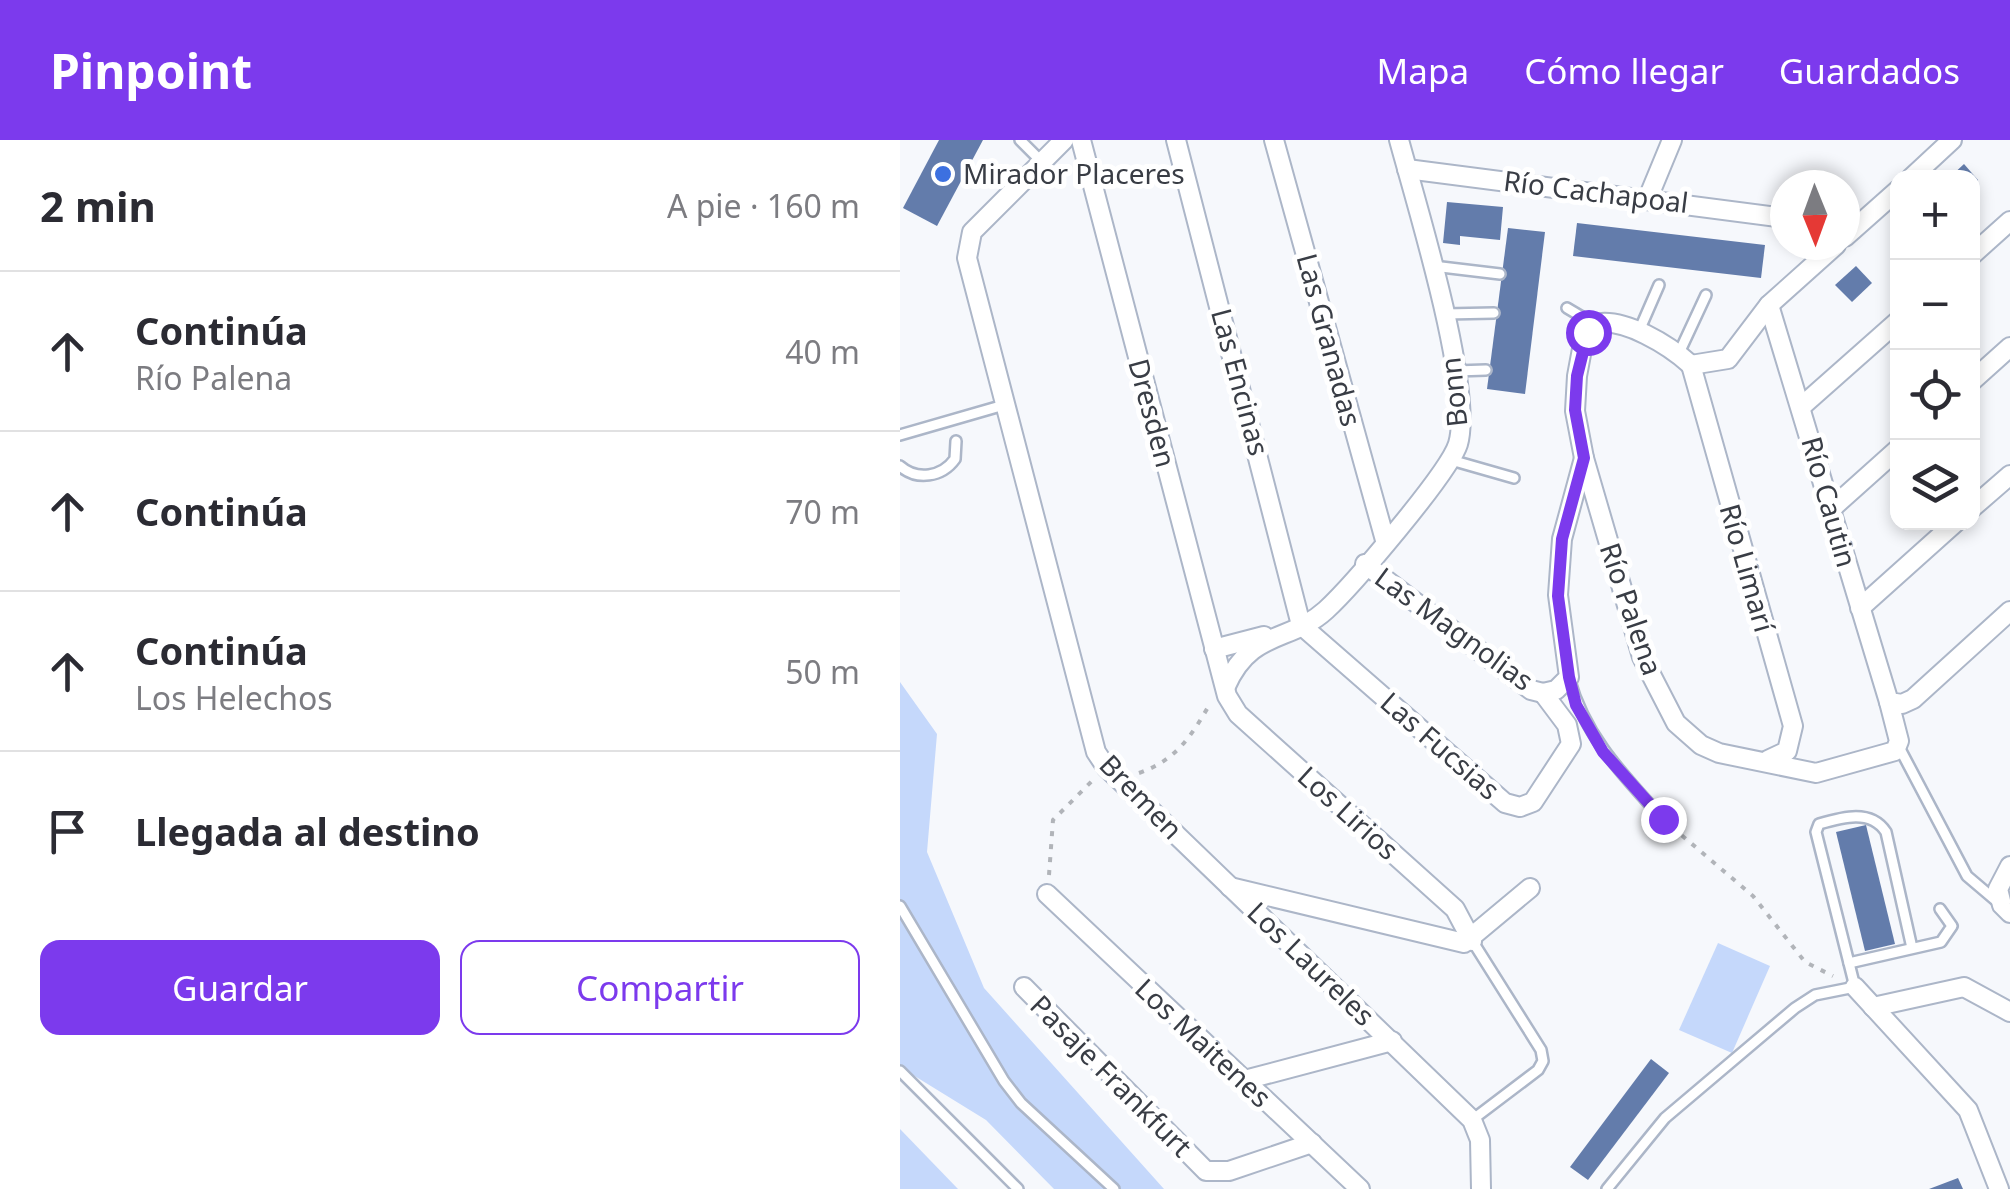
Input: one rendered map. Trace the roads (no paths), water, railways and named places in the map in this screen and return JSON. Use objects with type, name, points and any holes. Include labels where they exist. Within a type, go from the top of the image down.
[{"type":"street","points":[[1042,162],[1064,140]]},
{"type":"street","name":"Dresden","points":[[1081,140],[1226,686]]},
{"type":"street","name":"Las Encinas","points":[[1176,140],[1301,625]]},
{"type":"street","name":"Las Granadas","points":[[1274,140],[1386,540]]},
{"type":"street","name":"Bonn","points":[[1214,650],[1301,625],[1326,610],[1452,460],[1462,420],[1456,371],[1399,140]]},
{"type":"street","points":[[1648,198],[1672,140]]},
{"type":"street","points":[[1920,170],[1952,140]]},
{"type":"street","name":"Bremen","points":[[1042,162],[972,232],[966,258],[1004,405],[1096,752],[1230,887]]},
{"type":"street","name":"Río Cachapoal","points":[[1406,169],[1770,216]]},
{"type":"street","points":[[1860,221],[1890,197]]},
{"type":"street","points":[[1980,247],[2010,221]]},
{"type":"street","points":[[1594,324],[1615,323],[1685,359],[1728,359],[1769,305],[1819,260]]},
{"type":"street","name":"Río Cautin","points":[[1769,305],[1888,700],[1898,747]]},
{"type":"street","name":"Río Palena","points":[[1594,324],[1582,349],[1577,376],[1575,410],[1584,458],[1642,657],[1676,723],[1720,754],[1826,772],[1898,747]]},
{"type":"street","points":[[1802,406],[1890,328]]},
{"type":"street","points":[[1980,374],[2010,347]]},
{"type":"street","name":"Río Limarí","points":[[1685,359],[1793,726],[1786,750],[1768,760]]},
{"type":"street","points":[[1832,509],[1890,456]]},
{"type":"street","points":[[1544,694],[1556,690],[1569,677],[1558,596],[1562,539],[1584,458]]},
{"type":"street","points":[[1980,501],[2010,475]]},
{"type":"street","points":[[1860,608],[1947,530]]},
{"type":"street","name":"Las Magnolias","points":[[1365,564],[1531,690],[1544,694]]},
{"type":"street","points":[[1888,700],[1902,704],[1913,698],[2010,611]]},
{"type":"street","name":"Las Fucsias","points":[[1301,625],[1505,803],[1520,808],[1532,802],[1571,744],[1567,725],[1544,694]]},
{"type":"street","name":"Bonn","points":[[1226,686],[1237,664],[1279,632]]},
{"type":"street","name":"Los Lirios","points":[[1226,686],[1238,714],[1455,910],[1472,940]]},
{"type":"street","points":[[2006,909],[1998,889],[2010,866]]},
{"type":"street","points":[[1230,887],[1453,942],[1472,940],[1530,888]]},
{"type":"street","name":"Los Laureles","points":[[1230,887],[1472,1120]]},
{"type":"street","name":"Los Maitenes","points":[[1047,894],[1241,1082],[1360,1189]]},
{"type":"street","points":[[1873,1007],[1964,986],[2010,1012]]},
{"type":"street","name":"Pasaje Frankfurt","points":[[1024,987],[1206,1171],[1230,1171],[1312,1142]]},
{"type":"street","points":[[1854,987],[1968,1110],[1999,1189]]},
{"type":"street","name":"Los Laureles","points":[[1241,1082],[1392,1041]]},
{"type":"street","points":[[1472,1120],[1480,1140],[1481,1189]]},
{"type":"lane","points":[[1020,140],[1042,162]]},
{"type":"lane","points":[[1430,266],[1500,274]]},
{"type":"lane","points":[[1638,333],[1659,285]]},
{"type":"lane","points":[[1685,359],[1706,296]]},
{"type":"lane","points":[[1567,308],[1594,324]]},
{"type":"lane","points":[[1442,314],[1494,313]]},
{"type":"lane","points":[[1456,371],[1486,370]]},
{"type":"lane","points":[[900,435],[904,430],[1004,405]]},
{"type":"lane","points":[[900,466],[918,475],[944,470],[955,459],[956,441]]},
{"type":"lane","points":[[1452,460],[1514,478]]},
{"type":"lane","points":[[1569,677],[1576,705],[1603,752],[1663,819]]},
{"type":"lane","points":[[1898,747],[1967,876],[2006,909]]},
{"type":"lane","points":[[1607,1189],[1665,1118],[1786,1016],[1816,995],[1854,987],[1816,832],[1825,822],[1869,816],[1879,821],[1886,832],[1912,948]]},
{"type":"lane","points":[[900,906],[1013,1092],[1114,1189]]},
{"type":"lane","points":[[1848,963],[1941,942],[1949,934],[1949,917],[1940,909]]},
{"type":"lane","points":[[1472,940],[1541,1050],[1543,1061],[1538,1070],[1472,1120]]},
{"type":"lane","points":[[900,1070],[1018,1189]]},
{"type":"place","name":"Mirador Placeres","points":[[943,174]]}]
